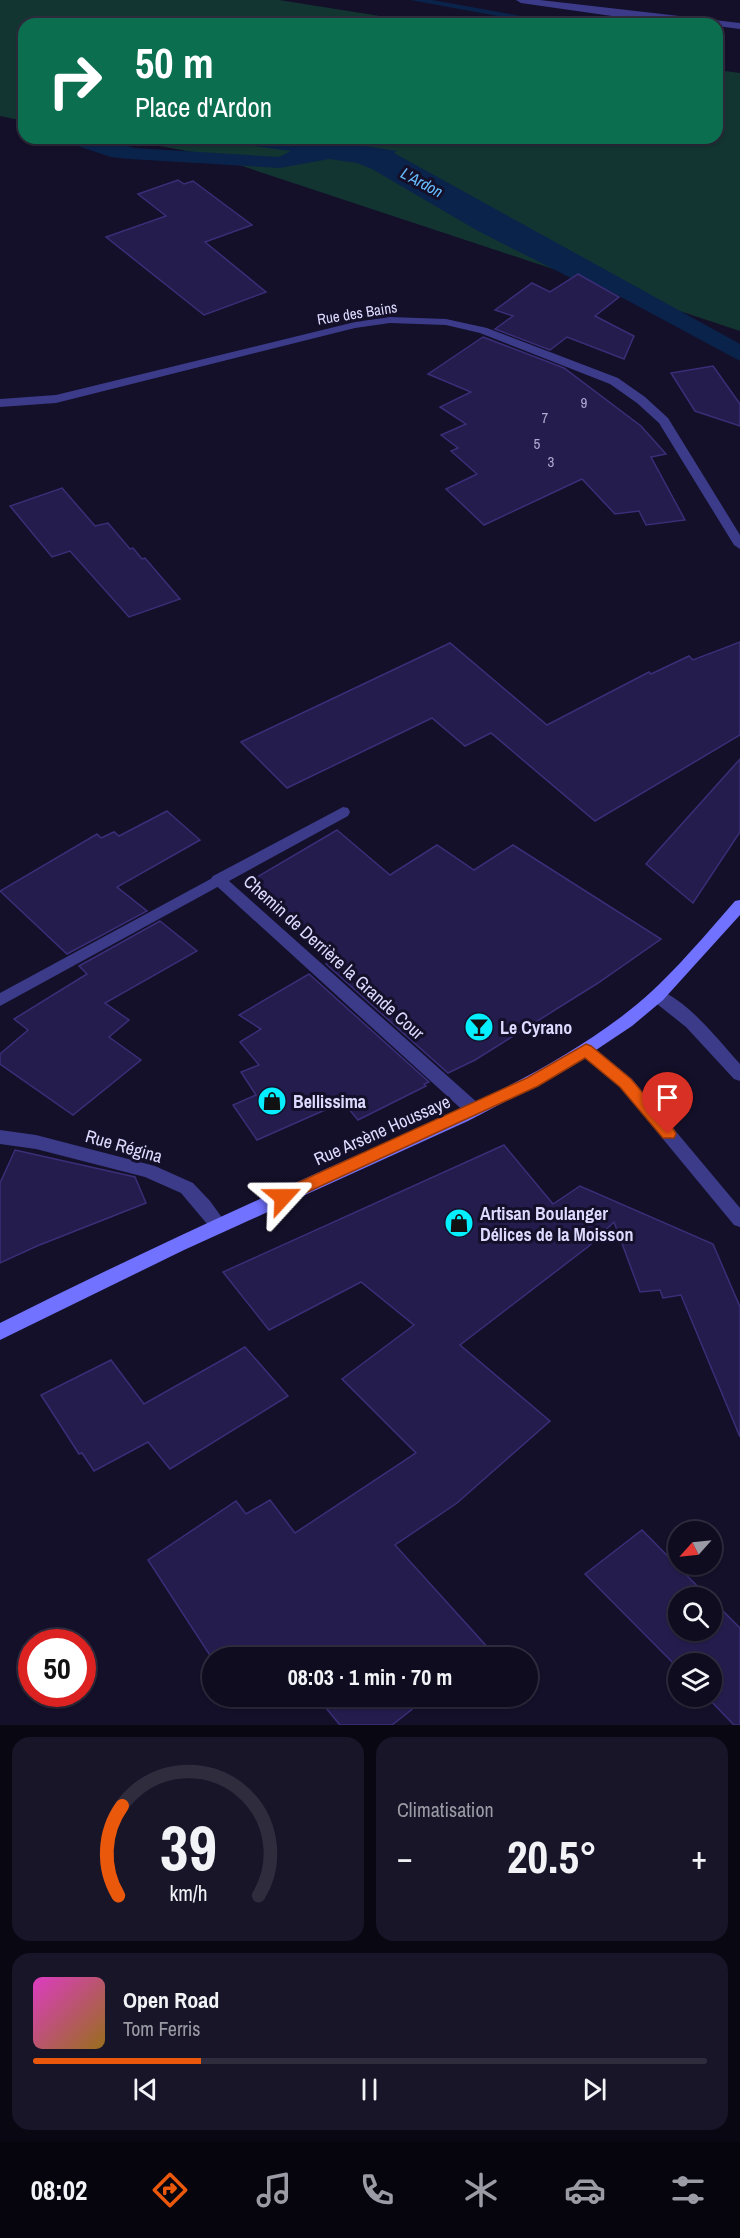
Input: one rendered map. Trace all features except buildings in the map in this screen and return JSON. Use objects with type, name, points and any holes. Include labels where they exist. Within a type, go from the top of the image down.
[{"type":"main road","name":"Rue Arsène Houssaye","points":[[0,1332],[219,1226],[532,1082],[586,1050],[658,996],[689,965],[740,905]]},
{"type":"street","points":[[521,0],[664,18]]},
{"type":"street","points":[[723,24],[740,26]]},
{"type":"street","name":"Rue des Bains","points":[[0,403],[56,399],[355,325],[390,320],[446,322],[483,330],[574,364],[614,381],[641,400],[664,421],[740,545]]},
{"type":"street","points":[[218,880],[343,812]]},
{"type":"street","name":"Chemin de Derrière la Grande Cour","points":[[0,1000],[218,880],[474,1110]]},
{"type":"street","points":[[658,996],[680,1011],[703,1032],[740,1075]]},
{"type":"street","points":[[586,1050],[626,1083],[740,1220]]},
{"type":"street","name":"Rue Régina","points":[[0,1137],[36,1142],[149,1171],[187,1188],[219,1226]]},
{"type":"green space","points":[[0,0],[279,0],[392,18],[18,18],[18,120],[0,116]]},
{"type":"green space","points":[[723,71],[740,73],[740,331],[209,155],[149,144],[723,144]]},
{"type":"water","points":[[410,0],[432,0],[532,18],[508,18]]},
{"type":"water","name":"L'Ardon","points":[[71,144],[119,144],[135,148],[279,157],[291,151],[239,144],[352,144],[397,151],[394,153],[740,344],[740,361],[580,275],[571,278],[478,231],[372,169],[357,163],[329,159],[280,168],[111,157]]},
{"type":"place","name":"Le Cyrano","points":[[479,1027]]},
{"type":"place","name":"Bellissima","points":[[272,1101]]},
{"type":"place","name":"Artisan Boulanger Délices de la Moisson","points":[[459,1223]]},
{"type":"route","points":[[283,1197],[532,1082],[586,1050],[626,1083],[668,1134]]}]
